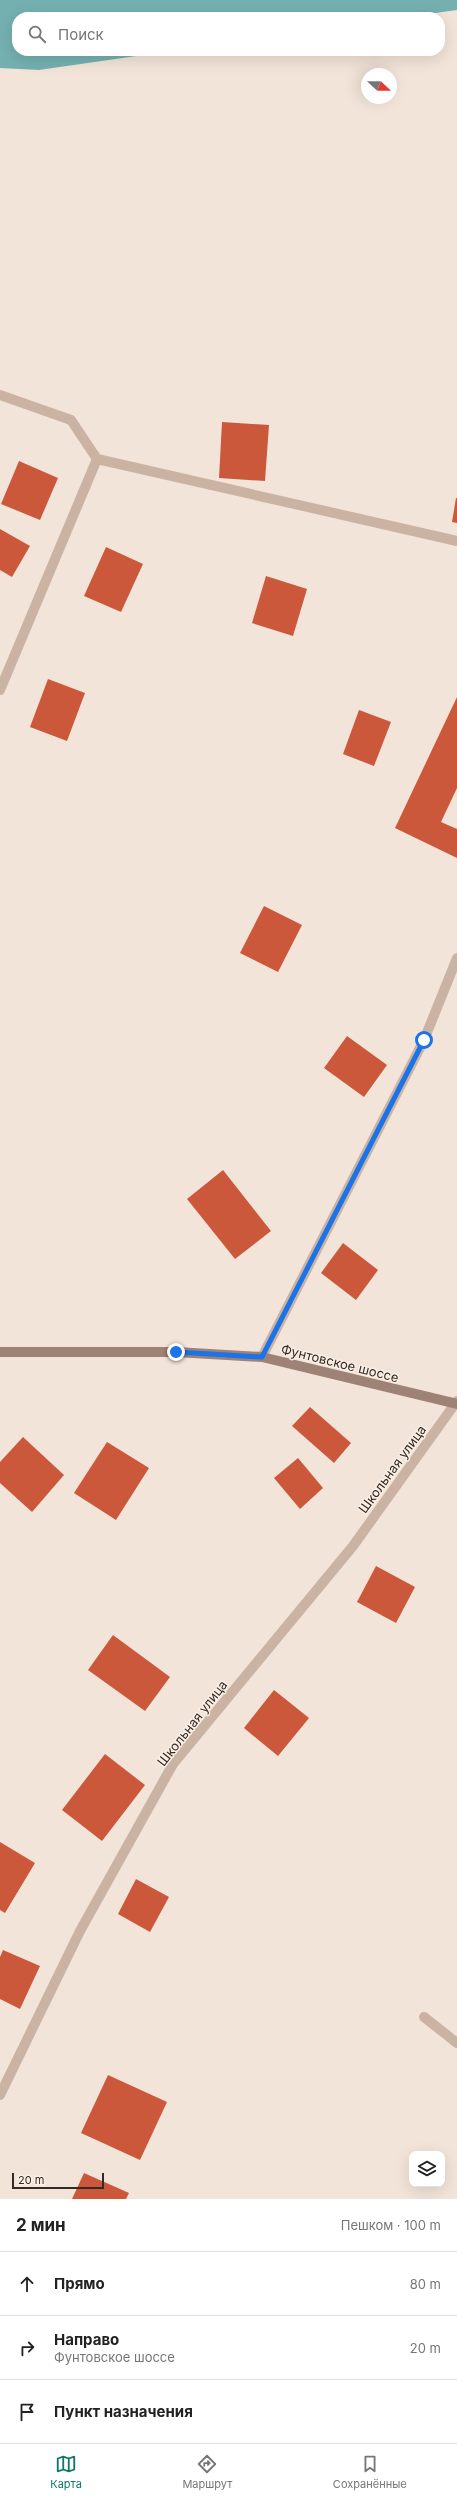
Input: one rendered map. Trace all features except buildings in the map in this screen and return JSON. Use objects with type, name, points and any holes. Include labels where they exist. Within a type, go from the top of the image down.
[{"type":"street","points":[[0,394],[71,420],[97,458],[457,541]]},
{"type":"street","points":[[0,690],[97,458]]},
{"type":"street","points":[[262,1357],[424,1040],[457,958]]},
{"type":"street","name":"Фунтовское шоссе","points":[[0,1352],[176,1352],[262,1357],[457,1403]]},
{"type":"street","name":"Школьная улица","points":[[0,2095],[80,1931],[173,1764],[353,1546],[457,1403]]},
{"type":"street","points":[[424,2017],[457,2042]]},
{"type":"water","points":[[0,0],[457,0],[457,10],[442,12],[12,12],[12,56],[136,56],[39,70],[0,68]]},
{"type":"route","points":[[176,1352],[262,1357],[424,1040]]}]
